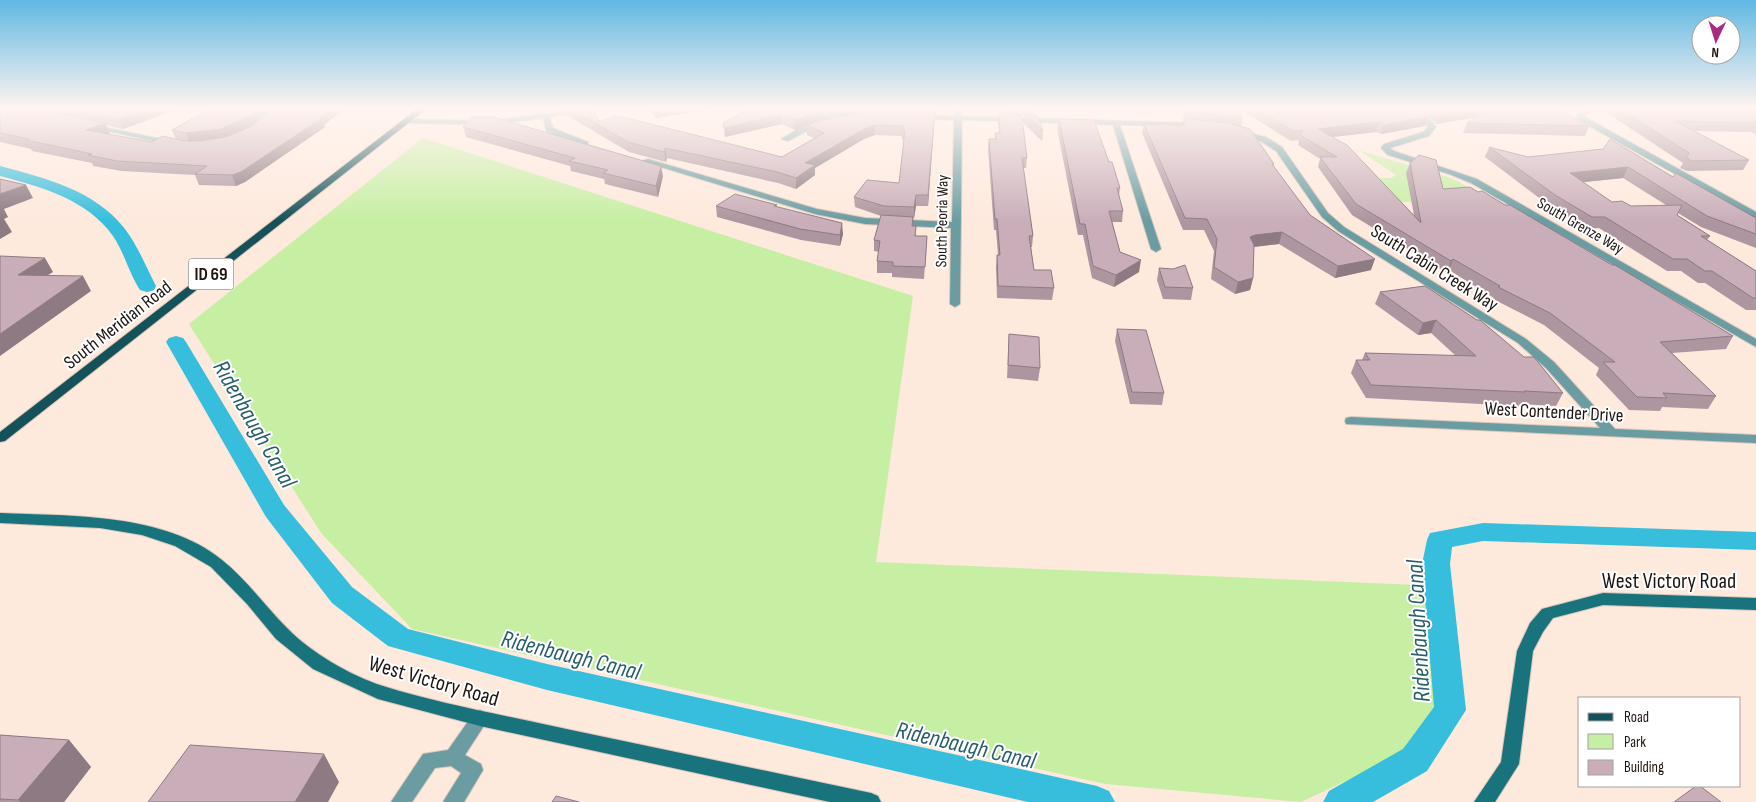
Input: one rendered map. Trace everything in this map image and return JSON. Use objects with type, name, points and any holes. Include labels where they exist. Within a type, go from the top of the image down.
[{"type":"main road","name":"South Meridian Road","points":[[0,438],[373,146]]},
{"type":"main road","name":"West Victory Road","points":[[0,518],[100,523],[143,530],[180,542],[216,563],[253,600],[282,634],[319,664],[378,692],[480,718],[871,802]]},
{"type":"main road","name":"West Victory Road","points":[[1484,802],[1510,764],[1525,651],[1536,628],[1548,613],[1603,599],[1756,604]]},
{"type":"street","points":[[592,146],[598,148]]},
{"type":"street","name":"South Peoria Way","points":[[955,304],[957,146]]},
{"type":"street","points":[[1124,146],[1156,249]]},
{"type":"street","name":"South Cabin Creek Way","points":[[1275,146],[1279,149],[1325,215],[1341,230],[1522,341],[1550,365],[1611,432]]},
{"type":"street","name":"South Grenze Way","points":[[1388,146],[1385,148],[1400,157],[1452,172],[1474,181],[1756,344]]},
{"type":"street","points":[[1630,146],[1756,216]]},
{"type":"street","points":[[636,159],[815,212],[865,221],[956,225]]},
{"type":"street","name":"West Contender Drive","points":[[1351,421],[1756,439]]},
{"type":"street","points":[[453,758],[480,718]]},
{"type":"street","points":[[401,802],[430,760],[453,758],[474,770],[453,802]]},
{"type":"green space","points":[[412,146],[449,146],[913,296],[876,562],[1418,585],[1450,681],[1421,746],[1301,802],[1105,784],[412,629],[321,533],[189,324]]},
{"type":"green space","points":[[1358,150],[1451,178],[1482,194],[1395,203],[1374,178],[1391,178],[1396,175]]},
{"type":"building","points":[[56,146],[279,146],[241,172],[232,175],[195,174],[207,166],[117,161],[88,155],[92,154]]},
{"type":"building","points":[[533,146],[594,146],[661,166],[656,186],[603,173],[608,170],[569,161],[575,158]]},
{"type":"building","points":[[644,146],[740,146],[782,157],[801,146],[834,146],[805,163],[815,165],[796,178],[777,172],[665,148],[664,152]]},
{"type":"building","points":[[903,146],[932,146],[928,195],[916,195],[914,207],[884,206],[854,197],[867,180],[899,183]]},
{"type":"building","points":[[990,146],[1026,146],[1027,158],[1022,158],[1033,236],[1029,236],[1034,270],[1051,270],[1054,288],[998,286],[997,255],[1000,255],[997,219],[995,219]]},
{"type":"building","points":[[1064,146],[1103,146],[1109,162],[1112,162],[1120,188],[1117,188],[1123,211],[1109,211],[1120,252],[1141,260],[1116,275],[1093,266],[1085,224],[1080,224]]},
{"type":"building","points":[[1154,146],[1262,146],[1274,164],[1272,164],[1310,215],[1375,259],[1338,266],[1282,232],[1255,235],[1250,237],[1254,245],[1253,278],[1238,282],[1214,267],[1217,239],[1207,219],[1185,218]]},
{"type":"building","points":[[1319,146],[1348,146],[1421,223],[1410,163],[1419,155],[1436,160],[1443,189],[1470,187],[1478,192],[1482,191],[1505,205],[1510,205],[1733,336],[1660,342],[1716,396],[1663,393],[1667,398],[1637,397],[1603,362],[1615,362],[1550,313],[1498,287],[1500,286],[1453,259],[1451,261],[1356,204],[1320,157],[1337,157]]},
{"type":"building","points":[[1605,146],[1622,146],[1673,177],[1676,173],[1756,218],[1756,234],[1707,216],[1628,167],[1570,173],[1612,202],[1622,201],[1631,206],[1682,205],[1677,215],[1710,236],[1701,236],[1756,271],[1756,298],[1753,298],[1712,271],[1705,271],[1687,259],[1673,259],[1605,217],[1592,217],[1555,195],[1489,147],[1528,157],[1603,149]]},
{"type":"building","points":[[1679,146],[1723,146],[1749,160],[1692,161],[1686,158],[1689,153]]},
{"type":"building","points":[[0,179],[26,185],[0,194]]},
{"type":"building","points":[[735,194],[842,223],[840,235],[800,229],[716,206]]},
{"type":"building","points":[[881,215],[913,217],[912,226],[916,226],[915,236],[927,236],[925,267],[893,266],[893,262],[877,261],[880,241],[874,240]]},
{"type":"building","points":[[0,256],[45,258],[18,275],[83,276],[0,334]]},
{"type":"building","points":[[1185,265],[1193,288],[1165,287],[1159,268],[1173,269]]},
{"type":"building","points":[[1425,286],[1477,320],[1480,320],[1524,357],[1534,357],[1563,393],[1371,385],[1356,360],[1370,360],[1365,353],[1476,356],[1436,320],[1423,323],[1380,292]]},
{"type":"building","points":[[1117,329],[1146,330],[1164,393],[1132,392]]},
{"type":"building","points":[[1009,334],[1039,337],[1040,368],[1008,365]]},
{"type":"building","points":[[0,735],[69,740],[18,800],[0,799]]},
{"type":"building","points":[[190,745],[324,754],[295,802],[148,802]]},
{"type":"building","points":[[1695,787],[1701,787],[1721,802],[1674,802]]},
{"type":"building","points":[[556,796],[579,802],[552,802]]},
{"type":"waterway","name":"Ridenbaugh Canal","points":[[0,171],[49,185],[79,198],[93,207],[122,236],[147,286]]},
{"type":"waterway","name":"Ridenbaugh Canal","points":[[176,342],[275,511],[342,595],[399,638],[547,677],[1097,802]]},
{"type":"waterway","name":"Ridenbaugh Canal","points":[[1341,802],[1415,760],[1450,710],[1436,564],[1440,540],[1483,532],[1756,541]]}]
